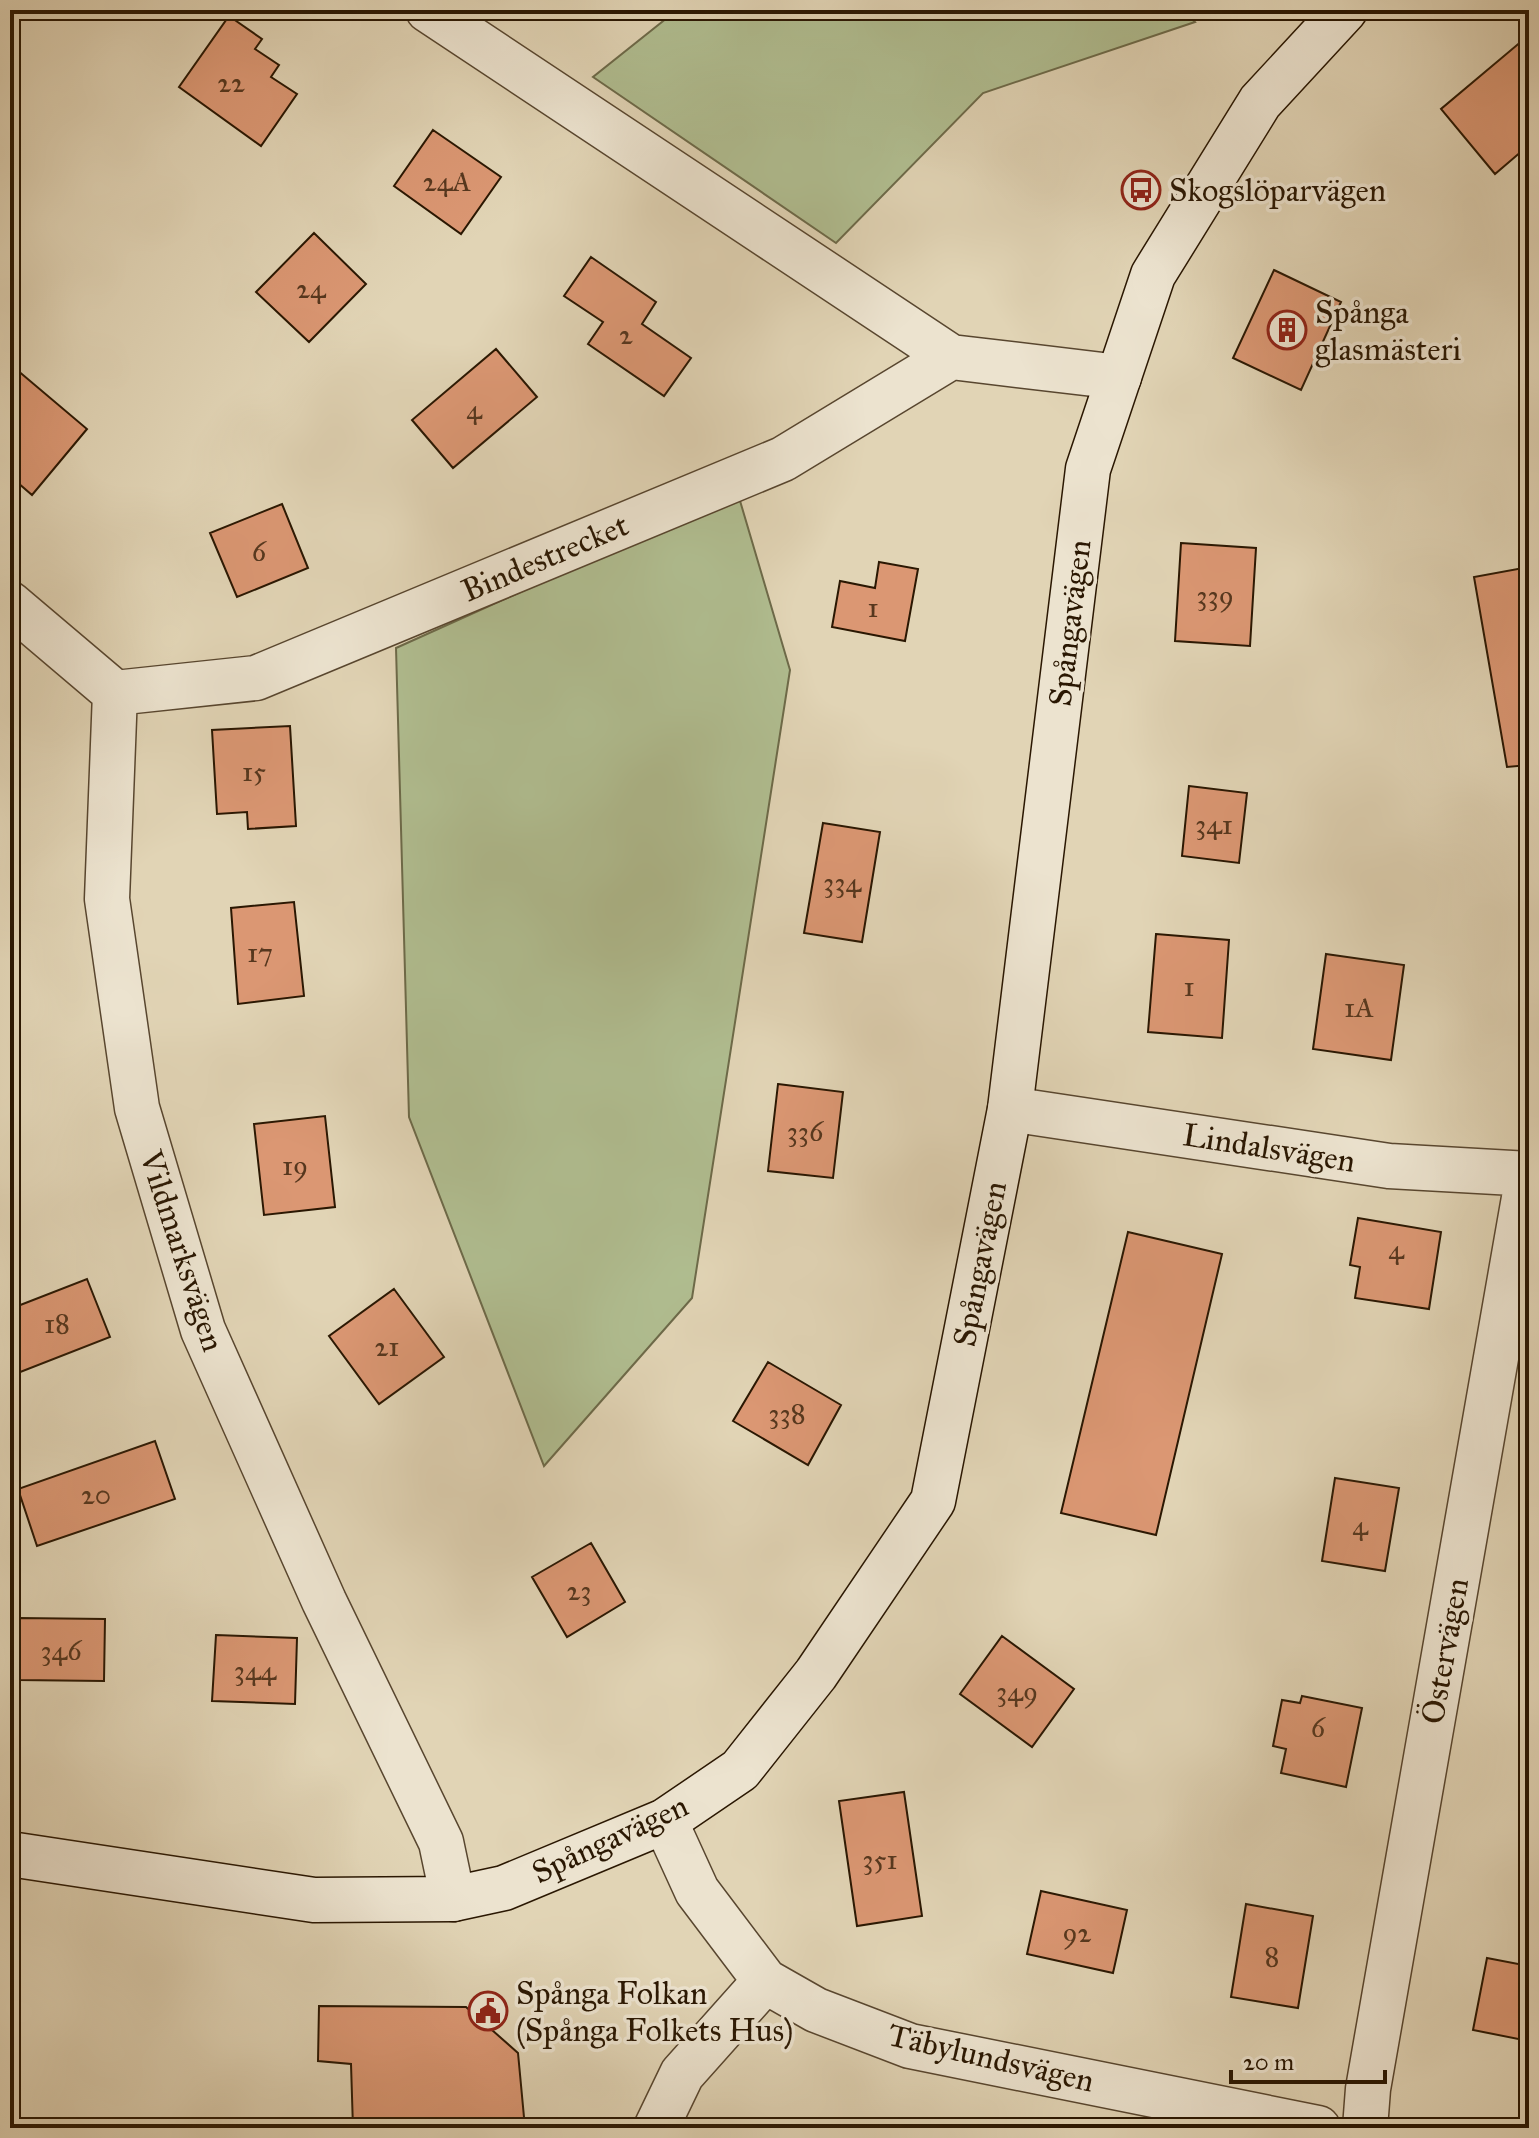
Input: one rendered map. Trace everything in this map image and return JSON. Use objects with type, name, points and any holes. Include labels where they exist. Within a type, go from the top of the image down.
[{"type":"street","points":[[428,10],[951,357],[1119,377]]},
{"type":"street","name":"Spångavägen","points":[[10,1854],[314,1900],[453,1899],[504,1888],[665,1821],[740,1770],[816,1674],[933,1501],[1010,1109],[1088,469],[1153,275],[1260,102],[1345,10]]},
{"type":"street","name":"Bindestrecket","points":[[115,693],[256,678],[783,459],[951,357]]},
{"type":"street","points":[[10,604],[115,693]]},
{"type":"street","name":"Vildmarksvägen","points":[[115,693],[107,899],[137,1108],[203,1330],[324,1601],[441,1842],[453,1899]]},
{"type":"street","name":"Lindalsvägen","points":[[1010,1109],[1389,1166],[1528,1174]]},
{"type":"street","name":"Östervägen","points":[[1365,2128],[1371,2074],[1528,1174]]},
{"type":"street","name":"Täbylundsvägen","points":[[665,1821],[697,1891],[765,1981],[816,2010],[910,2046],[1318,2128]]},
{"type":"street","points":[[656,2128],[682,2074],[765,1981]]},
{"type":"green space","points":[[677,10],[1183,10],[1195,22],[983,93],[836,243],[593,77]]},
{"type":"green space","points":[[738,494],[790,670],[692,1298],[544,1466],[409,1117],[396,648]]},
{"type":"building","points":[[229,16],[262,39],[255,49],[279,65],[271,77],[297,94],[261,146],[179,87]]},
{"type":"building","points":[[1529,35],[1529,145],[1495,174],[1441,109]]},
{"type":"building","points":[[433,130],[501,177],[461,234],[394,186]]},
{"type":"building","points":[[314,233],[366,284],[309,342],[256,292]]},
{"type":"building","points":[[591,257],[656,302],[642,324],[691,358],[664,396],[588,344],[603,322],[564,296]]},
{"type":"building","name":"Spånga glasmästeri","points":[[1274,270],[1341,302],[1301,390],[1233,358]]},
{"type":"building","points":[[496,349],[537,397],[453,468],[412,420]]},
{"type":"building","points":[[10,364],[87,429],[32,495],[10,476]]},
{"type":"building","points":[[282,504],[308,568],[237,597],[210,533]]},
{"type":"building","points":[[1181,543],[1256,548],[1250,646],[1175,641]]},
{"type":"building","points":[[879,562],[918,569],[905,641],[832,627],[840,581],[875,588]]},
{"type":"building","points":[[1529,567],[1529,765],[1507,767],[1474,577]]},
{"type":"building","points":[[290,726],[296,826],[248,829],[247,812],[217,814],[212,730]]},
{"type":"building","points":[[1189,786],[1247,793],[1239,863],[1182,856]]},
{"type":"building","points":[[823,823],[880,832],[862,942],[804,933]]},
{"type":"building","points":[[294,902],[304,996],[238,1004],[231,908]]},
{"type":"building","points":[[1156,934],[1229,940],[1222,1038],[1148,1032]]},
{"type":"building","points":[[1326,954],[1404,965],[1391,1060],[1313,1049]]},
{"type":"building","points":[[778,1084],[843,1092],[833,1178],[768,1171]]},
{"type":"building","points":[[325,1116],[335,1207],[264,1215],[254,1124]]},
{"type":"building","points":[[1358,1218],[1441,1232],[1429,1309],[1355,1298],[1360,1267],[1350,1265]]},
{"type":"building","points":[[1128,1232],[1222,1254],[1156,1535],[1061,1513]]},
{"type":"building","points":[[87,1279],[110,1337],[10,1376],[10,1309]]},
{"type":"building","points":[[394,1289],[444,1357],[379,1404],[329,1336]]},
{"type":"building","points":[[768,1362],[841,1405],[808,1465],[733,1421]]},
{"type":"building","points":[[155,1441],[175,1499],[37,1546],[18,1489]]},
{"type":"building","points":[[1335,1478],[1399,1488],[1385,1571],[1322,1561]]},
{"type":"building","points":[[591,1543],[625,1602],[567,1637],[532,1577]]},
{"type":"building","points":[[19,1618],[105,1619],[104,1681],[18,1680]]},
{"type":"building","points":[[216,1635],[297,1638],[295,1704],[212,1701]]},
{"type":"building","points":[[1002,1636],[1074,1689],[1032,1747],[960,1694]]},
{"type":"building","points":[[1302,1696],[1362,1708],[1346,1787],[1281,1773],[1286,1749],[1273,1746],[1282,1700],[1300,1703]]},
{"type":"building","points":[[904,1792],[922,1916],[857,1926],[839,1801]]},
{"type":"building","points":[[1041,1891],[1127,1910],[1113,1973],[1027,1954]]},
{"type":"building","points":[[1246,1904],[1313,1916],[1298,2008],[1231,1997]]},
{"type":"building","points":[[1487,1958],[1529,1966],[1529,2041],[1473,2030]]},
{"type":"building","points":[[319,2006],[466,2007],[518,2053],[525,2128],[353,2128],[351,2064],[318,2061]]},
{"type":"place","name":"Skogslöparvägen","points":[[1141,190]]},
{"type":"place","name":"Spånga glasmästeri","points":[[1287,330]]},
{"type":"place","name":"Spånga Folkan (Spånga Folkets Hus)","points":[[488,2011]]}]
